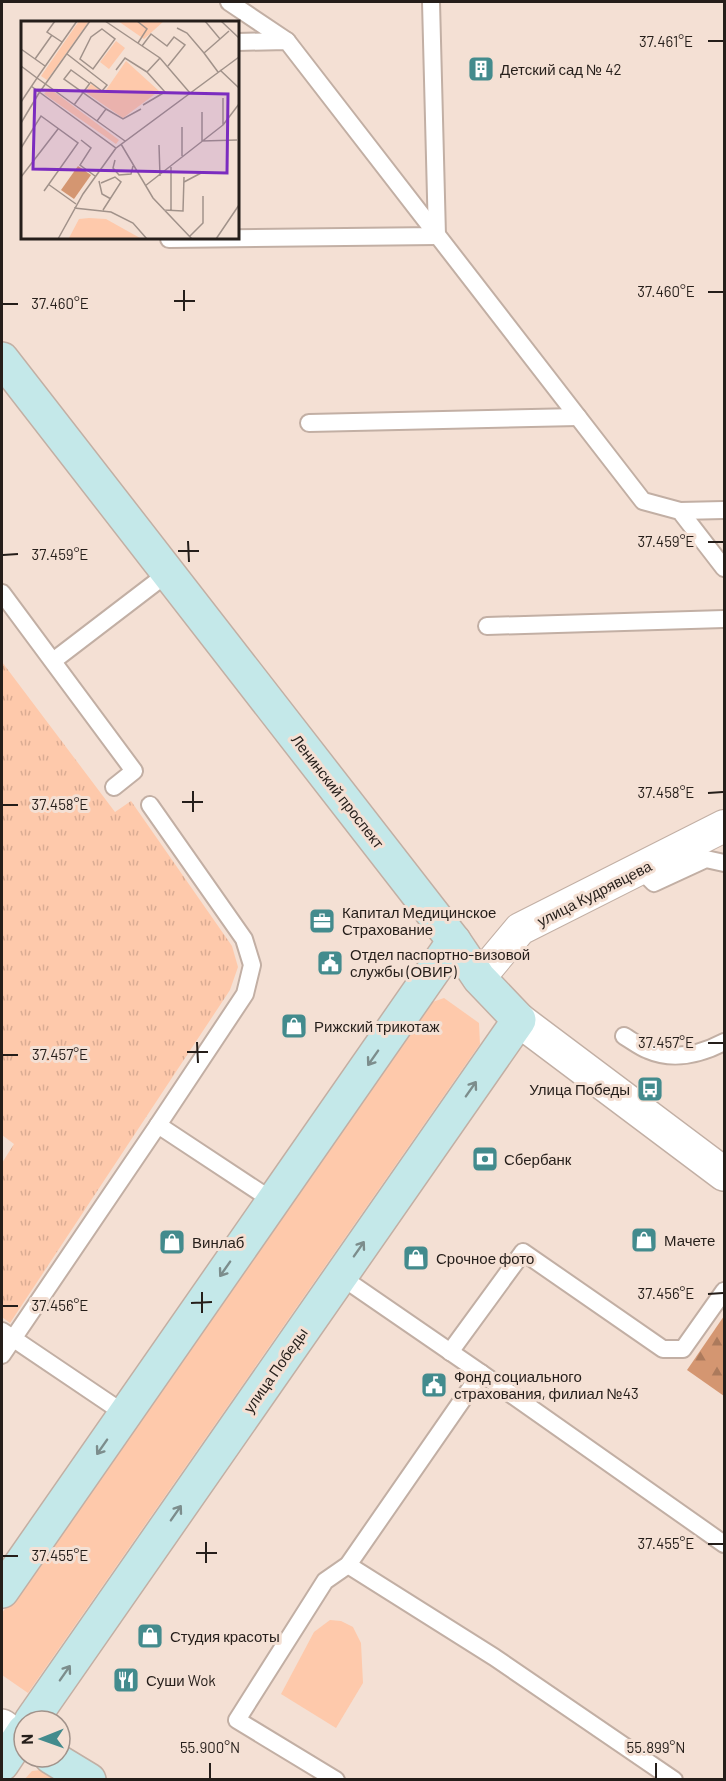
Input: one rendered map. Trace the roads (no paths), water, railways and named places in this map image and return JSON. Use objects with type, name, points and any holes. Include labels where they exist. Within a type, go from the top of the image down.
[{"type":"main road","name":"Ленинский проспект","points":[[2,358],[454,941],[479,978],[519,1020]]},
{"type":"main road","points":[[2,1591],[454,941]]},
{"type":"main road","name":"улица Победы","points":[[37,1709],[519,1020]]},
{"type":"main road","points":[[72,1769],[89,1779]]},
{"type":"street","name":"улица Кудрявцева","points":[[479,978],[520,929],[641,870],[724,826]]},
{"type":"street","name":"Ленинский проспект","points":[[519,1020],[724,1173]]},
{"type":"lane","points":[[229,2],[287,41],[643,501],[680,511],[724,510]]},
{"type":"lane","points":[[431,2],[437,236]]},
{"type":"lane","points":[[238,42],[287,41]]},
{"type":"lane","points":[[169,239],[437,236]]},
{"type":"lane","points":[[309,423],[578,417]]},
{"type":"lane","points":[[680,511],[724,568]]},
{"type":"lane","points":[[53,661],[168,573]]},
{"type":"lane","points":[[2,594],[134,771],[114,787]]},
{"type":"lane","points":[[487,626],[724,619]]},
{"type":"lane","points":[[2,1355],[7,1335],[158,1125],[245,994],[252,965],[244,939],[150,805]]},
{"type":"lane","points":[[641,870],[654,883],[706,859],[724,863]]},
{"type":"lane","points":[[624,1036],[648,1050],[677,1056],[706,1052],[724,1042]]},
{"type":"lane","points":[[158,1125],[273,1201]]},
{"type":"lane","points":[[450,1352],[523,1252],[663,1349],[683,1349],[724,1291]]},
{"type":"lane","points":[[340,1276],[724,1544]]},
{"type":"lane","points":[[7,1335],[125,1413]]},
{"type":"lane","points":[[336,1779],[237,1720],[325,1581],[348,1565],[481,1373]]},
{"type":"lane","points":[[348,1565],[494,1657],[674,1779]]},
{"type":"place","name":"Детский сад № 42","points":[[481,69]]},
{"type":"place","name":"Капитал Медицинское Страхование","points":[[322,921]]},
{"type":"place","name":"Отдел паспортно-визовой службы (ОВИР)","points":[[330,963]]},
{"type":"place","name":"Рижский трикотаж","points":[[294,1026]]},
{"type":"place","name":"Улица Победы","points":[[650,1089]]},
{"type":"place","name":"Сбербанк","points":[[485,1159]]},
{"type":"place","name":"Мачете","points":[[644,1240]]},
{"type":"place","name":"Винлаб","points":[[172,1242]]},
{"type":"place","name":"Срочное фото","points":[[416,1258]]},
{"type":"place","name":"Фонд социального страхования, филиал №43","points":[[434,1385]]},
{"type":"place","name":"Студия красоты","points":[[150,1636]]},
{"type":"place","name":"Суши Wok","points":[[126,1680]]}]
